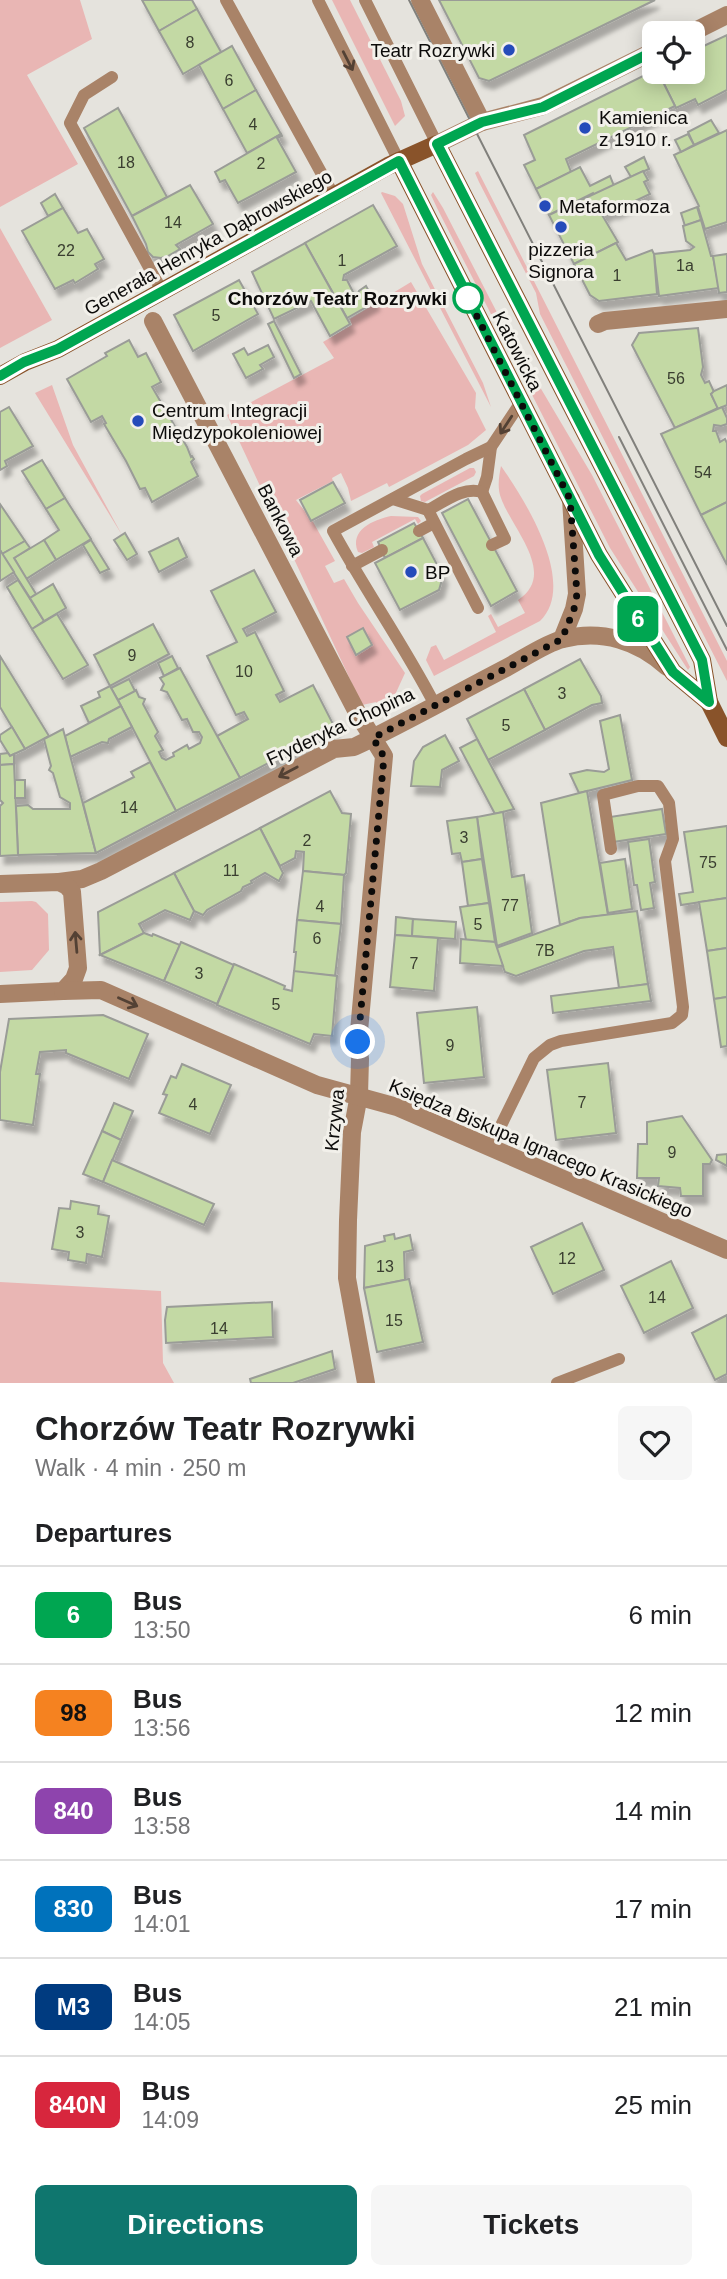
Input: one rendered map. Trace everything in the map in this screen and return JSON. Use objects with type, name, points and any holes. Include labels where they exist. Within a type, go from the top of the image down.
[{"type":"street","points":[[420,0],[482,122]]},
{"type":"street","points":[[705,26],[727,15]]},
{"type":"street","points":[[437,144],[482,122],[543,107],[642,57]]},
{"type":"street","name":"Generała Henryka Dąbrowskiego","points":[[0,376],[24,362],[58,349],[334,196],[437,144]]},
{"type":"street","name":"Katowicka","points":[[437,144],[702,660],[709,702],[727,738]]},
{"type":"street","name":"Katowicka","points":[[399,161],[570,499],[620,591],[673,672],[709,702]]},
{"type":"street","points":[[598,324],[605,321],[727,309]]},
{"type":"street","name":"Bankowa","points":[[153,321],[351,702],[373,738]]},
{"type":"street","points":[[570,499],[577,594],[562,639],[602,636],[616,638],[653,654],[673,672]]},
{"type":"street","name":"Fryderyka Chopina","points":[[0,884],[59,882],[82,879],[101,871],[334,748],[355,747],[562,639]]},
{"type":"street","name":"Krzywa","points":[[366,1383],[347,1278],[352,1132],[359,1095],[359,1031],[384,757],[373,738]]},
{"type":"street","points":[[59,882],[72,892],[78,968],[74,979],[63,991]]},
{"type":"street","name":"Księdza Biskupa Ignacego Krasickiego","points":[[0,994],[101,990],[317,1085],[397,1107],[727,1250]]},
{"type":"lane","points":[[226,0],[334,196]]},
{"type":"lane","name":"Katowicka","points":[[318,0],[399,161]]},
{"type":"lane","name":"Katowicka","points":[[365,0],[437,144]]},
{"type":"lane","points":[[112,77],[84,95],[70,123],[162,291]]},
{"type":"lane","points":[[492,545],[505,539],[482,492],[491,447],[521,402]]},
{"type":"lane","points":[[435,705],[416,668],[333,531],[491,447]]},
{"type":"lane","points":[[393,499],[428,510],[464,491],[482,492]]},
{"type":"lane","points":[[428,510],[461,562],[478,608]]},
{"type":"lane","points":[[419,531],[434,523]]},
{"type":"lane","points":[[352,566],[382,550]]},
{"type":"lane","points":[[490,1148],[534,1058],[541,1051],[561,1041],[672,1023],[682,1015],[665,861],[673,839],[669,803],[658,786],[638,786],[603,795],[611,849]]},
{"type":"lane","points":[[557,1383],[619,1359]]},
{"type":"shaded area","points":[[0,0],[80,0],[92,39],[27,75],[78,164],[0,207]]},
{"type":"shaded area","points":[[332,0],[350,0],[401,101],[405,116],[395,126]]},
{"type":"shaded area","points":[[478,171],[727,661],[727,681],[540,314],[536,293],[479,182],[475,173]]},
{"type":"shaded area","points":[[433,192],[505,328],[592,475],[690,667],[688,670],[610,548],[437,208],[431,195]]},
{"type":"shaded area","points":[[381,193],[395,196],[403,204],[422,264],[483,383],[491,407]]},
{"type":"shaded area","points":[[0,228],[52,320],[0,348]]},
{"type":"shaded area","points":[[411,282],[476,393],[475,408],[486,430],[468,445],[389,487],[387,483],[351,501],[341,473],[332,478],[333,481],[296,500],[312,520],[335,561],[325,566],[334,583],[344,579],[405,673],[394,697],[379,705],[376,702],[362,705],[227,415],[334,358],[323,342],[352,325],[350,319]]},
{"type":"shaded area","points":[[52,385],[73,445],[122,535],[35,393]]},
{"type":"shaded area","points":[[501,466],[523,499],[544,542],[551,565],[553,586],[550,605],[540,621],[434,676],[426,660],[431,647],[436,645],[444,660],[496,632],[488,616],[491,614],[498,627],[525,613],[518,600],[529,589],[534,577],[533,564],[501,498]]},
{"type":"shaded area","points":[[474,468],[476,472],[474,476],[425,502],[421,501],[422,494]]},
{"type":"shaded area","points":[[391,516],[418,517],[421,521],[418,524],[415,519],[372,542],[374,547],[362,553],[358,552],[357,538],[364,527]]},
{"type":"shaded area","points":[[32,901],[48,914],[49,950],[32,970],[0,972],[0,902]]},
{"type":"shaded area","points":[[0,1282],[161,1291],[163,1363],[174,1383],[0,1383]]},
{"type":"building","points":[[142,0],[192,0],[197,9],[159,31]]},
{"type":"building","name":"Teatr Rozrywki","points":[[439,0],[655,0],[489,81],[479,78]]},
{"type":"building","points":[[197,9],[221,52],[183,74],[159,31]]},
{"type":"building","points":[[727,35],[727,90],[698,105],[695,99],[676,108],[664,84],[705,84],[705,45]]},
{"type":"building","points":[[232,46],[256,90],[223,109],[199,65]]},
{"type":"building","name":"Kamienica z 1910 r.","points":[[642,76],[642,84],[664,84],[675,106],[566,159],[571,172],[536,189],[524,165],[535,160],[524,135]]},
{"type":"building","points":[[256,90],[281,134],[247,153],[223,109]]},
{"type":"building","points":[[118,108],[167,197],[132,216],[84,128]]},
{"type":"building","points":[[711,120],[719,133],[694,145],[688,132]]},
{"type":"building","points":[[727,130],[727,222],[705,229],[699,206],[674,155]]},
{"type":"building","points":[[281,134],[282,136],[277,138],[296,172],[238,203],[225,180],[220,182],[215,172]]},
{"type":"building","points":[[688,134],[694,145],[681,152],[675,140]]},
{"type":"building","points":[[644,157],[649,169],[631,177],[625,167]]},
{"type":"building","points":[[580,167],[590,186],[610,176],[614,186],[594,195],[593,193],[549,215],[536,189]]},
{"type":"building","points":[[643,171],[648,180],[644,182],[650,194],[602,215],[618,242],[574,264],[549,215]]},
{"type":"building","points":[[190,185],[213,224],[176,245],[180,249],[168,256],[153,257],[148,252],[132,216]]},
{"type":"building","points":[[55,194],[63,208],[48,216],[41,203]]},
{"type":"building","points":[[373,205],[397,246],[344,275],[343,280],[347,280],[356,298],[359,291],[366,286],[375,302],[347,318],[305,243]]},
{"type":"building","points":[[697,207],[701,220],[685,226],[681,213]]},
{"type":"building","points":[[63,208],[78,233],[87,229],[104,259],[95,264],[98,269],[75,283],[73,280],[55,289],[22,231]]},
{"type":"building","points":[[701,220],[713,256],[719,288],[659,296],[654,254],[690,250],[694,247],[686,241],[683,226]]},
{"type":"building","points":[[305,243],[350,324],[330,336],[311,301],[274,319],[252,272]]},
{"type":"building","points":[[616,243],[626,260],[652,250],[657,294],[599,301],[590,295],[574,264]]},
{"type":"building","points":[[727,254],[727,292],[719,293],[713,256]]},
{"type":"building","points":[[239,280],[258,314],[193,351],[174,315]]},
{"type":"building","points":[[274,321],[301,374],[294,378],[268,324]]},
{"type":"building","points":[[698,328],[703,367],[701,375],[705,383],[709,381],[714,392],[711,394],[718,408],[675,428],[632,345],[639,333]]},
{"type":"building","name":"Centrum Integracji Międzypokoleniowej","points":[[129,340],[138,357],[146,353],[161,382],[152,387],[194,459],[191,462],[198,476],[152,502],[145,488],[140,489],[102,416],[91,422],[67,379]]},
{"type":"building","points":[[268,345],[274,357],[260,365],[263,369],[246,378],[233,354],[244,348],[248,355]]},
{"type":"building","points":[[727,385],[727,405],[718,409],[711,394]]},
{"type":"building","points":[[9,407],[33,446],[5,461],[7,466],[0,470],[0,412]]},
{"type":"building","points":[[722,407],[727,424],[714,425],[713,431],[716,431],[720,442],[725,439],[727,443],[727,502],[701,515],[661,434]]},
{"type":"building","points":[[42,460],[65,498],[46,509],[22,471]]},
{"type":"building","points":[[333,482],[345,503],[311,521],[300,500]]},
{"type":"building","points":[[65,498],[91,539],[56,560],[44,540],[59,530],[46,509]]},
{"type":"building","points":[[468,499],[517,591],[491,606],[442,513]]},
{"type":"building","points":[[727,502],[727,565],[701,515]]},
{"type":"building","points":[[0,504],[25,541],[2,554],[0,550]]},
{"type":"building","points":[[414,523],[423,538],[385,558],[378,542]]},
{"type":"building","points":[[125,533],[137,554],[127,560],[114,540]]},
{"type":"building","points":[[178,538],[187,557],[159,572],[149,552]]},
{"type":"building","name":"BP","points":[[423,538],[443,576],[439,590],[400,610],[375,563]]},
{"type":"building","points":[[44,540],[56,560],[26,579],[14,558]]},
{"type":"building","points":[[91,540],[109,569],[100,573],[83,545]]},
{"type":"building","points":[[25,541],[30,548],[14,558],[36,594],[30,598],[2,554]]},
{"type":"building","points":[[0,550],[14,572],[0,581]]},
{"type":"building","points":[[254,570],[276,612],[243,629],[247,636],[255,632],[284,691],[276,695],[280,702],[313,685],[335,728],[240,778],[217,736],[248,719],[244,712],[236,715],[207,656],[237,642],[211,591]]},
{"type":"building","points":[[18,580],[44,621],[32,629],[7,587]]},
{"type":"building","points":[[53,584],[66,608],[44,621],[30,598]]},
{"type":"building","points":[[57,614],[88,665],[63,679],[32,629]]},
{"type":"building","points":[[153,624],[169,654],[110,686],[94,655]]},
{"type":"building","points":[[363,628],[372,645],[356,655],[347,637]]},
{"type":"building","points":[[0,656],[49,736],[25,749],[0,707]]},
{"type":"building","points":[[172,656],[178,668],[164,676],[158,663]]},
{"type":"building","points":[[580,659],[601,696],[602,703],[592,705],[545,730],[524,689]]},
{"type":"building","points":[[180,668],[240,778],[176,811],[118,700],[136,690],[139,697],[145,699],[143,704],[158,732],[155,736],[163,750],[159,752],[162,758],[166,760],[174,756],[173,753],[187,745],[189,749],[200,743],[202,737],[199,732],[193,732],[187,719],[182,720],[167,692],[161,690],[164,684],[160,678]]},
{"type":"building","points":[[129,679],[135,691],[118,700],[111,688]]},
{"type":"building","points":[[110,686],[121,706],[89,723],[81,706],[100,697],[98,692]]},
{"type":"building","points":[[524,689],[545,730],[488,760],[467,719]]},
{"type":"building","points":[[121,706],[132,727],[109,739],[108,743],[102,742],[70,757],[65,736]]},
{"type":"building","points":[[620,715],[632,780],[579,793],[570,774],[587,770],[604,772],[609,769],[600,721]]},
{"type":"building","points":[[12,727],[25,749],[10,756],[0,740],[0,735]]},
{"type":"building","points":[[63,729],[96,853],[18,855],[16,806],[70,809],[70,803],[60,797],[53,773],[49,770],[51,766],[44,739]]},
{"type":"building","points":[[445,735],[459,761],[442,770],[440,787],[411,786],[414,761],[423,747]]},
{"type":"building","points":[[477,739],[514,809],[495,814],[460,748]]},
{"type":"building","points":[[8,753],[10,756],[14,754],[14,764],[0,765],[0,754]]},
{"type":"building","points":[[150,762],[176,811],[96,853],[83,803],[134,777],[131,772]]},
{"type":"building","points":[[14,764],[18,855],[0,856],[0,806],[3,803],[0,800],[0,765]]},
{"type":"building","points":[[15,780],[25,780],[25,798],[15,798]]},
{"type":"building","points":[[330,791],[342,813],[351,814],[346,873],[303,871],[304,852],[296,851],[295,858],[280,866],[260,828]]},
{"type":"building","points":[[587,791],[608,915],[580,918],[560,925],[541,803]]},
{"type":"building","points":[[662,809],[666,834],[613,842],[610,817]]},
{"type":"building","points":[[503,812],[512,877],[524,875],[532,933],[497,946],[477,817]]},
{"type":"building","points":[[477,817],[482,859],[462,862],[460,853],[452,854],[447,821]]},
{"type":"building","points":[[727,826],[727,898],[681,905],[679,894],[693,892],[684,832]]},
{"type":"building","points":[[260,828],[283,873],[279,881],[265,873],[203,915],[194,911],[174,873]]},
{"type":"building","points":[[649,839],[655,882],[650,883],[654,908],[641,910],[637,885],[634,885],[628,842]]},
{"type":"building","points":[[482,859],[489,903],[468,906],[462,862]]},
{"type":"building","points":[[625,859],[632,909],[608,913],[600,863]]},
{"type":"building","points":[[303,871],[344,875],[341,924],[297,920]]},
{"type":"building","points":[[174,873],[194,911],[190,920],[165,910],[139,924],[144,933],[100,955],[98,912]]},
{"type":"building","points":[[727,898],[727,948],[707,951],[699,902]]},
{"type":"building","points":[[489,903],[495,942],[466,940],[460,907]]},
{"type":"building","points":[[637,911],[648,984],[619,988],[613,947],[584,951],[516,976],[505,972],[496,948],[580,918]]},
{"type":"building","points":[[396,917],[413,919],[412,936],[395,935]]},
{"type":"building","points":[[413,919],[456,922],[455,939],[412,936]]},
{"type":"building","points":[[297,920],[341,924],[335,976],[294,972]]},
{"type":"building","points":[[144,933],[180,945],[164,981],[100,955]]},
{"type":"building","points":[[395,935],[438,938],[434,991],[390,987]]},
{"type":"building","points":[[461,939],[495,942],[503,966],[460,963]]},
{"type":"building","points":[[181,942],[234,965],[217,1004],[164,981]]},
{"type":"building","points":[[727,948],[727,997],[714,999],[707,951]]},
{"type":"building","points":[[234,964],[292,991],[294,971],[337,976],[332,1036],[314,1034],[310,1044],[217,1005]]},
{"type":"building","points":[[648,984],[651,1001],[553,1013],[551,996]]},
{"type":"building","points":[[727,997],[727,1046],[721,1047],[714,999]]},
{"type":"building","points":[[477,1007],[484,1077],[424,1083],[417,1013]]},
{"type":"building","points":[[103,1015],[148,1034],[129,1079],[66,1053],[66,1050],[40,1052],[33,1125],[0,1120],[0,1072],[9,1019]]},
{"type":"building","points":[[608,1063],[616,1133],[556,1140],[547,1070]]},
{"type":"building","points":[[182,1064],[231,1085],[210,1134],[159,1113],[171,1076],[176,1078]]},
{"type":"building","points":[[114,1103],[133,1111],[121,1140],[102,1131]]},
{"type":"building","points":[[682,1116],[712,1160],[710,1164],[703,1164],[703,1196],[681,1196],[680,1188],[658,1186],[659,1178],[637,1178],[638,1144],[647,1144],[647,1122]]},
{"type":"building","points":[[102,1131],[121,1140],[103,1182],[83,1174]]},
{"type":"building","points":[[727,1154],[727,1166],[716,1160],[717,1155]]},
{"type":"building","points":[[112,1160],[214,1204],[204,1225],[103,1182]]},
{"type":"building","points":[[71,1201],[99,1206],[98,1214],[109,1216],[102,1257],[87,1254],[86,1263],[68,1260],[69,1252],[52,1249],[59,1208],[70,1209]]},
{"type":"building","points":[[582,1223],[604,1270],[553,1294],[531,1247]]},
{"type":"building","points":[[394,1234],[395,1239],[410,1235],[413,1250],[404,1252],[405,1280],[364,1288],[365,1246],[385,1241],[384,1236]]},
{"type":"building","points":[[671,1261],[693,1308],[644,1333],[621,1286]]},
{"type":"building","points":[[409,1279],[423,1342],[377,1352],[364,1288]]},
{"type":"building","points":[[272,1302],[273,1337],[166,1343],[167,1307]]},
{"type":"building","points":[[727,1315],[727,1374],[715,1380],[692,1333]]},
{"type":"building","points":[[332,1351],[335,1369],[293,1383],[251,1383],[250,1379]]},
{"type":"tram line","points":[[409,0],[727,626]]},
{"type":"tram line","points":[[619,437],[727,650]]},
{"type":"bus line","name":"6","points":[[0,376],[24,362],[58,349],[399,161],[599,555],[673,672],[709,702],[702,660],[437,144],[482,122],[543,107],[642,57]]},
{"type":"place","name":"Teatr Rozrywki","points":[[509,50]]},
{"type":"place","name":"Kamienica z 1910 r.","points":[[585,128]]},
{"type":"place","name":"Metaformoza","points":[[545,206]]},
{"type":"place","name":"pizzeria Signora","points":[[561,227]]},
{"type":"place","name":"Chorzów Teatr Rozrywki","points":[[468,298]]},
{"type":"place","name":"Centrum Integracji Międzypokoleniowej","points":[[138,421]]},
{"type":"place","name":"BP","points":[[411,572]]},
{"type":"route","points":[[358,1042],[384,757],[373,738],[562,639],[576,601],[577,577],[570,499],[465,293],[468,298]]}]
